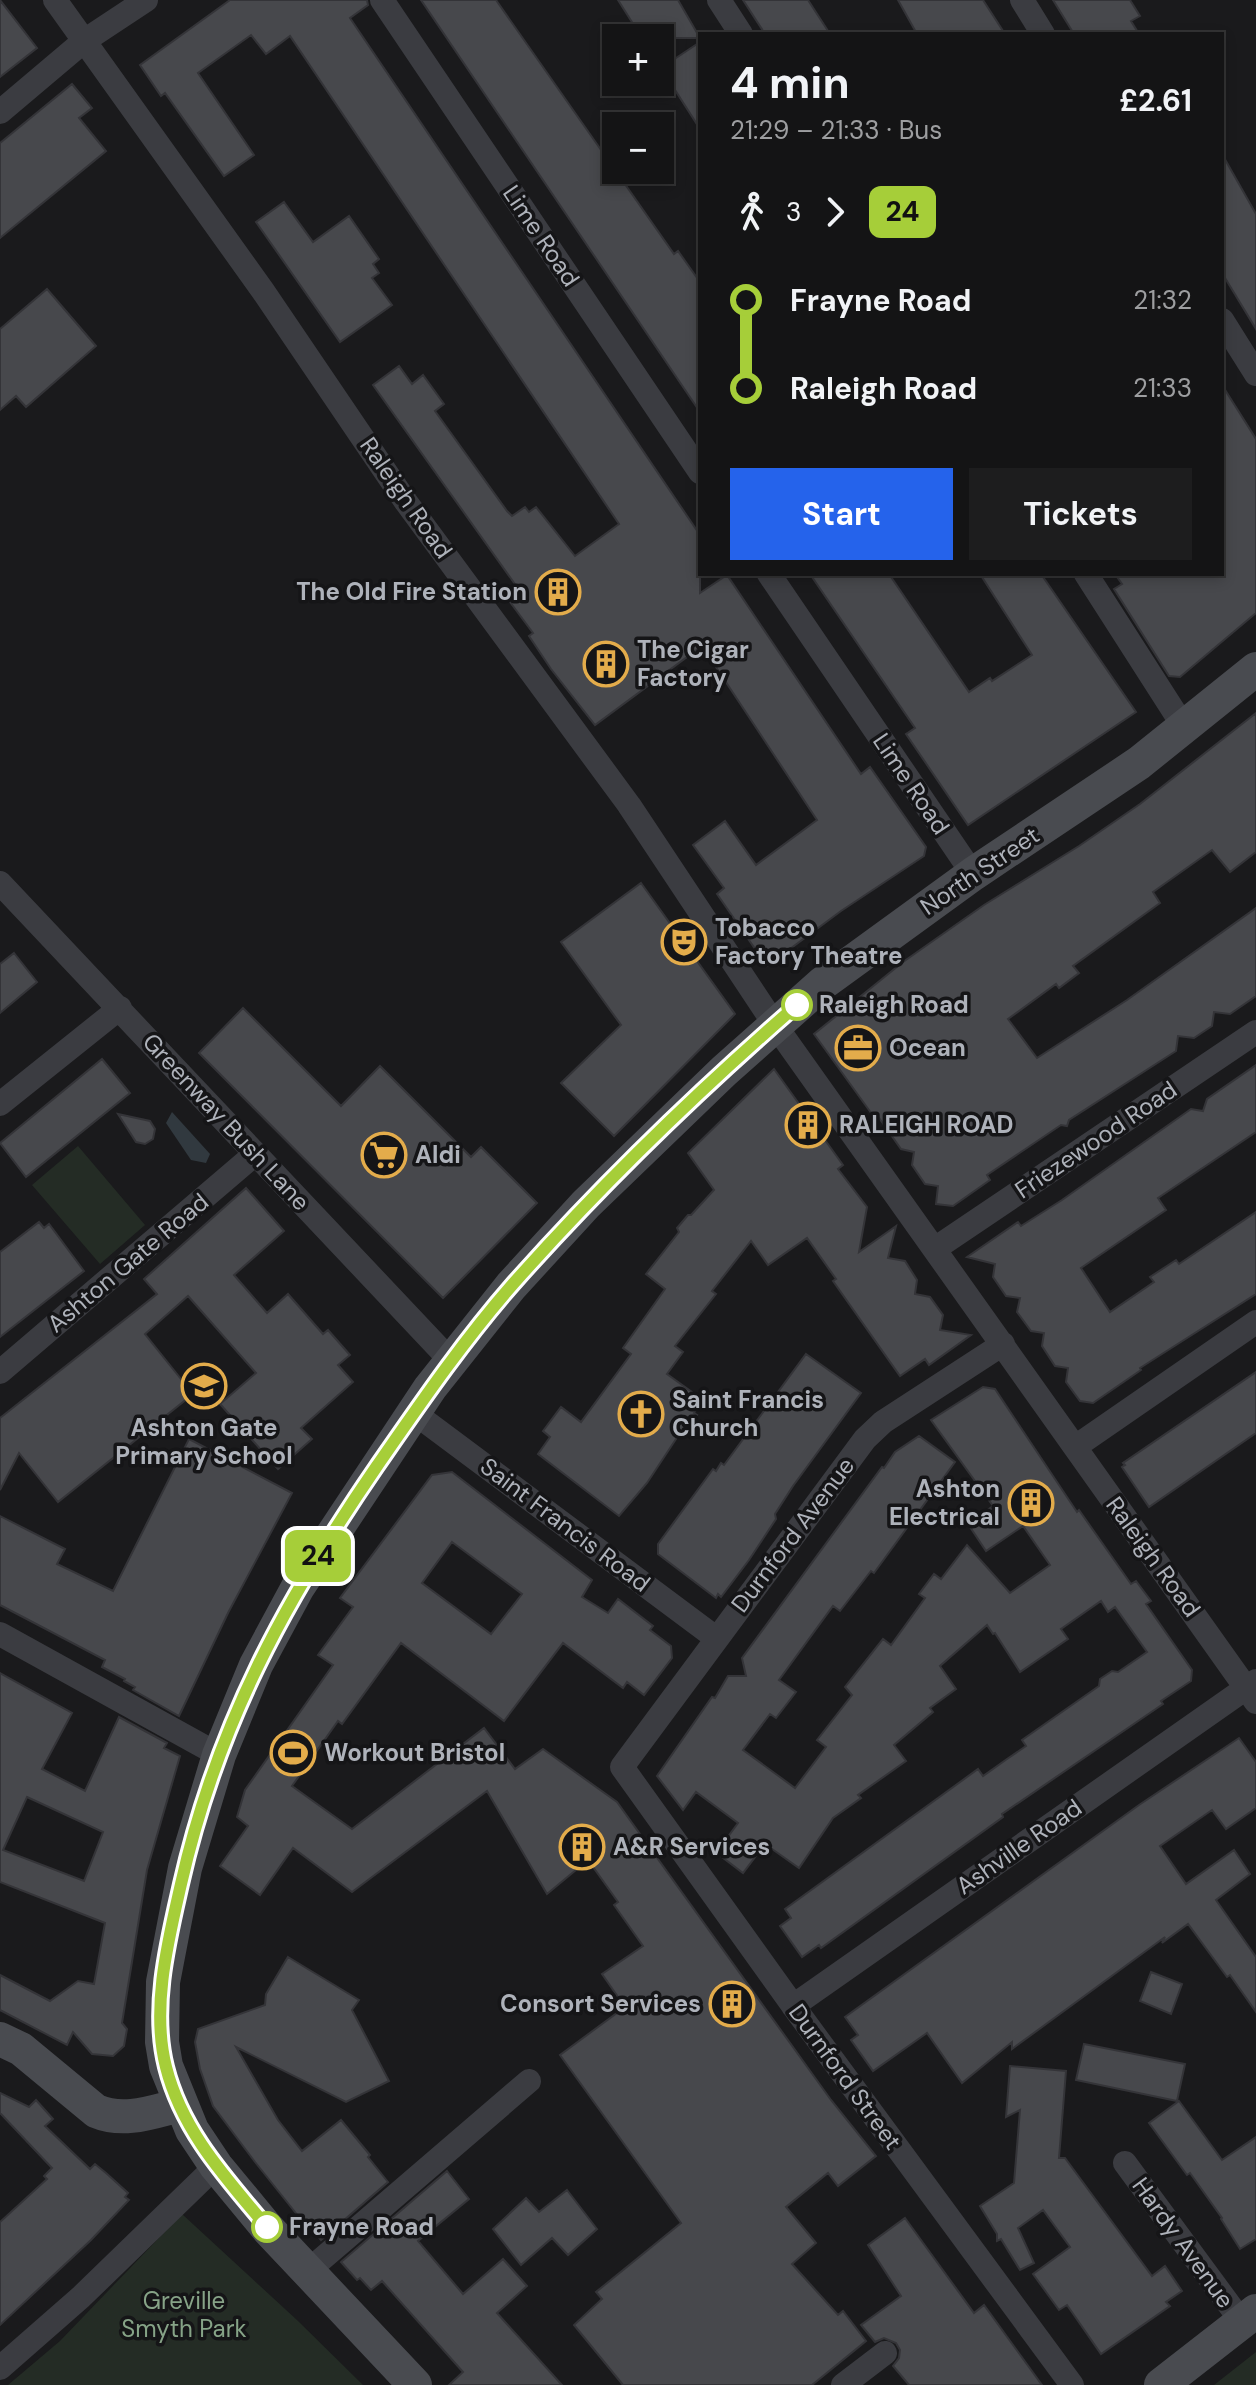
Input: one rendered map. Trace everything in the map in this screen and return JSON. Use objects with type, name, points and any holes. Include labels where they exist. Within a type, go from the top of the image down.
[{"type":"main road","name":"North Street","points":[[415,2385],[268,2229],[205,2152],[180,2105],[166,2066],[162,2042],[163,1982],[185,1868],[219,1755],[237,1707],[274,1630],[413,1412],[511,1286],[586,1204],[775,1025],[866,949],[973,874],[1092,797],[1256,669]]},
{"type":"main road","points":[[0,2039],[21,2049],[96,2111],[104,2114],[133,2116],[180,2105]]},
{"type":"main road","points":[[1161,2385],[1249,2317]]},
{"type":"street","name":"Raleigh Road","points":[[55,0],[263,291],[406,502],[629,805],[775,1025],[1252,1690]]},
{"type":"street","points":[[0,112],[84,41],[146,0]]},
{"type":"street","name":"Lime Road","points":[[382,0],[698,469]]},
{"type":"street","points":[[719,0],[740,32]]},
{"type":"street","points":[[1022,0],[1042,32]]},
{"type":"street","points":[[1224,323],[1256,374]]},
{"type":"street","name":"Lime Road","points":[[770,576],[973,874]]},
{"type":"street","points":[[1087,576],[1184,727]]},
{"type":"street","name":"Greenway Bush Lane","points":[[3,891],[120,1008],[451,1361]]},
{"type":"street","points":[[0,1104],[120,1008]]},
{"type":"street","name":"Friezewood Road","points":[[936,1248],[1256,1032]]},
{"type":"street","name":"Ashton Gate Road","points":[[0,1372],[255,1154]]},
{"type":"street","points":[[1075,1447],[1256,1322]]},
{"type":"street","name":"Durnford Avenue","points":[[622,1767],[873,1431],[1003,1344]]},
{"type":"street","name":"Saint Francis Road","points":[[413,1412],[716,1638]]},
{"type":"street","points":[[0,1634],[219,1755]]},
{"type":"street","name":"Ashville Road","points":[[793,2006],[1252,1690]]},
{"type":"street","name":"Durnford Street","points":[[622,1767],[793,2006],[1072,2385]]},
{"type":"street","points":[[309,2270],[529,2081]]},
{"type":"street","name":"Hardy Avenue","points":[[1125,2163],[1249,2317]]},
{"type":"street","points":[[0,2368],[81,2297],[216,2166]]},
{"type":"street","points":[[843,2385],[885,2353]]},
{"type":"green space","points":[[78,1146],[145,1225],[100,1264],[32,1185]]},
{"type":"green space","name":"Greville Smyth Park","points":[[182,2214],[363,2385],[8,2385],[60,2341]]},
{"type":"green space","points":[[1256,2352],[1256,2385],[1214,2385]]},
{"type":"shaded area","points":[[172,1112],[210,1154],[206,1163],[191,1160],[166,1123]]},
{"type":"building","points":[[0,0],[37,48],[0,77]]},
{"type":"building","points":[[230,0],[367,0],[368,5],[350,18],[698,532],[700,593],[728,576],[861,774],[870,767],[926,847],[924,856],[841,911],[767,966],[717,894],[724,888],[693,845],[725,821],[756,865],[817,820],[702,646],[595,725],[551,669],[529,636],[533,633],[510,602],[522,594],[373,385],[399,366],[412,384],[423,375],[444,404],[435,411],[507,511],[512,516],[525,507],[529,512],[536,507],[575,556],[619,524],[290,36],[266,54],[251,35],[198,73],[254,155],[224,176],[165,93],[161,96],[140,65]]},
{"type":"building","points":[[421,0],[496,0],[602,151],[602,184],[625,184],[674,254],[678,251],[698,279],[698,409]]},
{"type":"building","points":[[618,0],[678,0],[698,38],[674,38],[674,24],[633,24]]},
{"type":"building","points":[[743,0],[808,0],[829,32],[764,32]]},
{"type":"building","points":[[898,0],[983,0],[1004,32],[916,32]]},
{"type":"building","points":[[1053,0],[1130,0],[1140,16],[1131,21],[1138,32],[1073,32]]},
{"type":"building","points":[[698,43],[698,126],[674,88],[674,59]]},
{"type":"building","points":[[72,84],[92,108],[79,118],[106,151],[0,238],[0,143]]},
{"type":"building","points":[[1224,158],[1256,214],[1256,329],[1224,276]]},
{"type":"building","points":[[284,202],[313,242],[349,216],[379,259],[373,264],[379,273],[372,278],[392,305],[340,342],[256,222]]},
{"type":"building","points":[[47,289],[96,346],[26,407],[16,396],[0,410],[0,329]]},
{"type":"building","points":[[1224,388],[1256,439],[1256,613],[1180,677],[1169,676],[1114,589],[1122,584],[1116,576],[1224,576]]},
{"type":"building","points":[[811,576],[890,576],[969,692],[1032,655],[981,576],[1042,576],[1136,712],[968,825],[906,734],[915,728]]},
{"type":"building","points":[[1256,713],[1256,852],[1230,872],[1212,850],[1153,892],[1160,903],[1073,966],[1079,973],[1059,988],[1056,984],[1008,1019],[1037,1058],[1127,1000],[1256,908],[1256,996],[1230,1014],[1214,1012],[1212,1026],[1194,1038],[1178,1036],[1176,1051],[1069,1120],[1067,1126],[1061,1125],[987,1175],[990,1180],[953,1206],[936,1204],[938,1186],[925,1184],[912,1165],[914,1152],[901,1149],[814,1034],[903,962],[984,905],[1140,804]]},
{"type":"building","points":[[641,883],[735,1014],[614,1136],[561,1083],[621,1025],[561,942]]},
{"type":"building","points":[[14,953],[37,982],[0,1013],[0,964]]},
{"type":"building","name":"Aldi","points":[[243,1008],[341,1106],[380,1066],[471,1157],[481,1147],[537,1203],[443,1298],[199,1053]]},
{"type":"building","points":[[102,1059],[130,1093],[26,1177],[0,1143]]},
{"type":"building","points":[[1256,1065],[1256,1132],[1158,1198],[1166,1210],[1081,1268],[1110,1312],[1154,1282],[1150,1277],[1176,1260],[1179,1264],[1256,1212],[1256,1294],[1140,1368],[1093,1403],[1080,1401],[1066,1382],[1068,1368],[1055,1366],[1042,1346],[1044,1333],[1031,1331],[1017,1312],[1020,1298],[1006,1296],[993,1277],[995,1264],[967,1257],[1018,1222],[1021,1226],[1062,1200],[1191,1109],[1203,1111],[1207,1099]]},
{"type":"building","points":[[774,1069],[843,1165],[838,1169],[867,1207],[859,1252],[896,1226],[888,1258],[905,1261],[917,1280],[915,1294],[930,1297],[943,1315],[940,1330],[971,1335],[929,1365],[925,1359],[900,1376],[833,1281],[836,1279],[807,1238],[768,1265],[751,1241],[712,1291],[716,1294],[675,1346],[683,1352],[667,1374],[703,1400],[694,1413],[697,1415],[619,1516],[538,1454],[550,1437],[543,1431],[561,1407],[581,1422],[631,1354],[623,1348],[665,1289],[646,1274],[679,1232],[677,1228],[714,1190],[688,1153]]},
{"type":"building","points":[[118,1114],[150,1121],[155,1129],[153,1139],[145,1144],[136,1142]]},
{"type":"building","points":[[246,1188],[284,1231],[234,1275],[267,1313],[288,1294],[323,1334],[328,1330],[350,1355],[338,1365],[353,1382],[301,1428],[312,1439],[278,1469],[220,1404],[256,1373],[188,1296],[145,1334],[193,1394],[58,1502],[19,1453],[0,1490],[0,1418],[157,1294],[144,1279]]},
{"type":"building","points":[[39,1222],[44,1228],[49,1224],[84,1271],[0,1337],[0,1252]]},
{"type":"building","points":[[806,1354],[861,1393],[793,1486],[749,1560],[721,1597],[718,1594],[716,1598],[658,1554],[658,1544],[713,1469],[716,1471],[721,1463],[724,1465]]},
{"type":"building","points":[[1256,1372],[1256,1433],[1149,1507],[1122,1467],[1125,1465],[1123,1463]]},
{"type":"building","points":[[983,1387],[995,1389],[1077,1512],[1079,1510],[1131,1584],[1136,1581],[1151,1601],[1146,1604],[1192,1670],[1191,1681],[1161,1701],[1163,1704],[1002,1814],[1003,1817],[821,1948],[819,1945],[802,1957],[780,1926],[791,1918],[785,1909],[978,1769],[983,1776],[1026,1746],[1022,1740],[1099,1686],[1100,1679],[1112,1671],[1118,1672],[1147,1652],[1115,1607],[1108,1612],[1101,1601],[1061,1629],[1068,1639],[1020,1672],[987,1625],[940,1666],[956,1689],[930,1708],[933,1712],[894,1745],[906,1761],[858,1795],[861,1798],[833,1818],[799,1868],[765,1844],[743,1873],[718,1854],[738,1823],[696,1792],[683,1810],[657,1776],[728,1676],[746,1676],[742,1658],[882,1467],[895,1452],[919,1436],[955,1462],[874,1573],[871,1571],[840,1611],[833,1606],[779,1680],[796,1692],[776,1718],[770,1714],[743,1750],[795,1788],[826,1747],[817,1740],[852,1695],[845,1687],[883,1639],[891,1645],[925,1598],[919,1594],[934,1574],[941,1579],[967,1545],[1010,1593],[1050,1565],[1023,1526],[986,1551],[968,1524],[993,1506],[931,1420]]},
{"type":"building","points":[[189,1439],[292,1493],[228,1613],[179,1716],[133,1690],[135,1687],[125,1679],[102,1667],[105,1660],[0,1605],[0,1516],[65,1549],[57,1564],[113,1591]]},
{"type":"building","points":[[452,1472],[592,1580],[582,1597],[608,1613],[618,1599],[653,1626],[650,1630],[671,1646],[672,1658],[644,1695],[627,1682],[623,1688],[563,1643],[504,1721],[401,1643],[342,1724],[338,1721],[292,1786],[352,1829],[484,1728],[515,1769],[543,1749],[617,1802],[831,2100],[876,2156],[838,2186],[828,2173],[786,2207],[816,2243],[792,2264],[838,2315],[843,2311],[866,2341],[812,2385],[623,2385],[574,2325],[602,2299],[596,2292],[681,2223],[560,2055],[625,2007],[602,1974],[643,1946],[614,1905],[618,1902],[588,1860],[547,1894],[487,1791],[352,1892],[293,1848],[260,1895],[220,1866],[248,1826],[237,1817],[245,1790],[333,1665],[318,1655],[353,1607],[340,1598],[432,1475]],"holes":[[[452,1542],[522,1594],[491,1634],[422,1583]]]},
{"type":"building","points":[[0,1673],[72,1713],[42,1769],[85,1791],[119,1717],[167,1743],[164,1748],[180,1756],[147,1870],[122,2023],[127,2029],[124,2046],[113,2056],[92,2054],[73,2032],[67,2045],[0,2010],[0,1975],[50,2001],[78,1981],[94,1984],[105,1923],[0,1882]],"holes":[[[27,1797],[103,1832],[84,1881],[3,1850]]]},
{"type":"building","points":[[1239,1738],[1256,1762],[1256,1808],[1226,1829],[1212,1810],[1160,1846],[1186,1884],[1234,1850],[1250,1874],[1216,1900],[1256,1957],[1256,2012],[1188,1924],[1162,1943],[1165,1937],[1012,2049],[1012,2042],[962,2083],[927,2033],[873,2071],[851,2040],[858,2035],[845,2017],[1139,1805]]},
{"type":"building","points":[[288,1957],[359,2000],[352,2010],[389,2081],[346,2102],[236,2047],[278,2120],[302,2151],[341,2120],[388,2182],[321,2240],[311,2232],[213,2106],[200,2069],[195,2042],[198,2029],[265,2005],[266,1994]]},
{"type":"building","points":[[1151,1972],[1182,1984],[1171,2014],[1140,2001]]},
{"type":"building","points":[[1084,2044],[1185,2064],[1177,2101],[1076,2080]]},
{"type":"building","points":[[1010,2066],[1066,2071],[1059,2158],[1065,2158],[1152,2276],[1165,2266],[1182,2291],[1166,2302],[1170,2306],[1101,2354],[1067,2305],[1059,2310],[1033,2274],[1070,2247],[1043,2210],[1018,2228],[1034,2263],[1020,2270],[1001,2239],[997,2241],[997,2234],[980,2206],[1014,2183],[1020,2110],[1006,2117]]},
{"type":"building","points":[[0,2093],[29,2107],[36,2100],[53,2119],[45,2126],[90,2169],[95,2164],[106,2173],[128,2193],[125,2197],[129,2200],[0,2325],[0,2222],[47,2179],[44,2176],[52,2168],[0,2113]]},
{"type":"building","points":[[1179,2101],[1222,2160],[1256,2137],[1256,2239],[1240,2249],[1190,2173],[1187,2175],[1149,2123]]},
{"type":"building","points":[[447,2171],[469,2199],[418,2241],[463,2294],[503,2259],[527,2286],[497,2313],[562,2385],[449,2385],[463,2372],[382,2281],[371,2290],[341,2262]]},
{"type":"building","points":[[567,2190],[597,2229],[568,2255],[552,2238],[521,2265],[493,2229],[526,2198],[539,2212]]},
{"type":"building","points":[[905,2218],[974,2313],[984,2305],[1042,2385],[909,2385],[893,2366],[899,2358],[900,2350],[896,2343],[884,2338],[875,2342],[861,2325],[901,2296],[868,2245]]},
{"type":"bus line","name":"24","points":[[267,2227],[205,2152],[192,2130],[166,2066],[162,2042],[163,1982],[185,1868],[200,1813],[237,1707],[298,1587],[413,1412],[481,1323],[586,1204],[797,1005]]},
{"type":"place","name":"The Old Fire Station","points":[[558,592]]},
{"type":"place","name":"The Cigar Factory","points":[[606,664]]},
{"type":"place","name":"Tobacco Factory Theatre","points":[[684,942]]},
{"type":"place","name":"Raleigh Road","points":[[797,1005]]},
{"type":"place","name":"Ocean","points":[[858,1048]]},
{"type":"place","name":"RALEIGH ROAD","points":[[808,1125]]},
{"type":"place","name":"Aldi","points":[[384,1155]]},
{"type":"place","name":"Ashton Gate Primary School","points":[[204,1386]]},
{"type":"place","name":"Saint Francis Church","points":[[641,1414]]},
{"type":"place","name":"Ashton Electrical","points":[[1031,1503]]},
{"type":"place","name":"Workout Bristol","points":[[293,1753]]},
{"type":"place","name":"A&R Services","points":[[582,1847]]},
{"type":"place","name":"Consort Services","points":[[732,2004]]},
{"type":"place","name":"Frayne Road","points":[[267,2227]]}]
